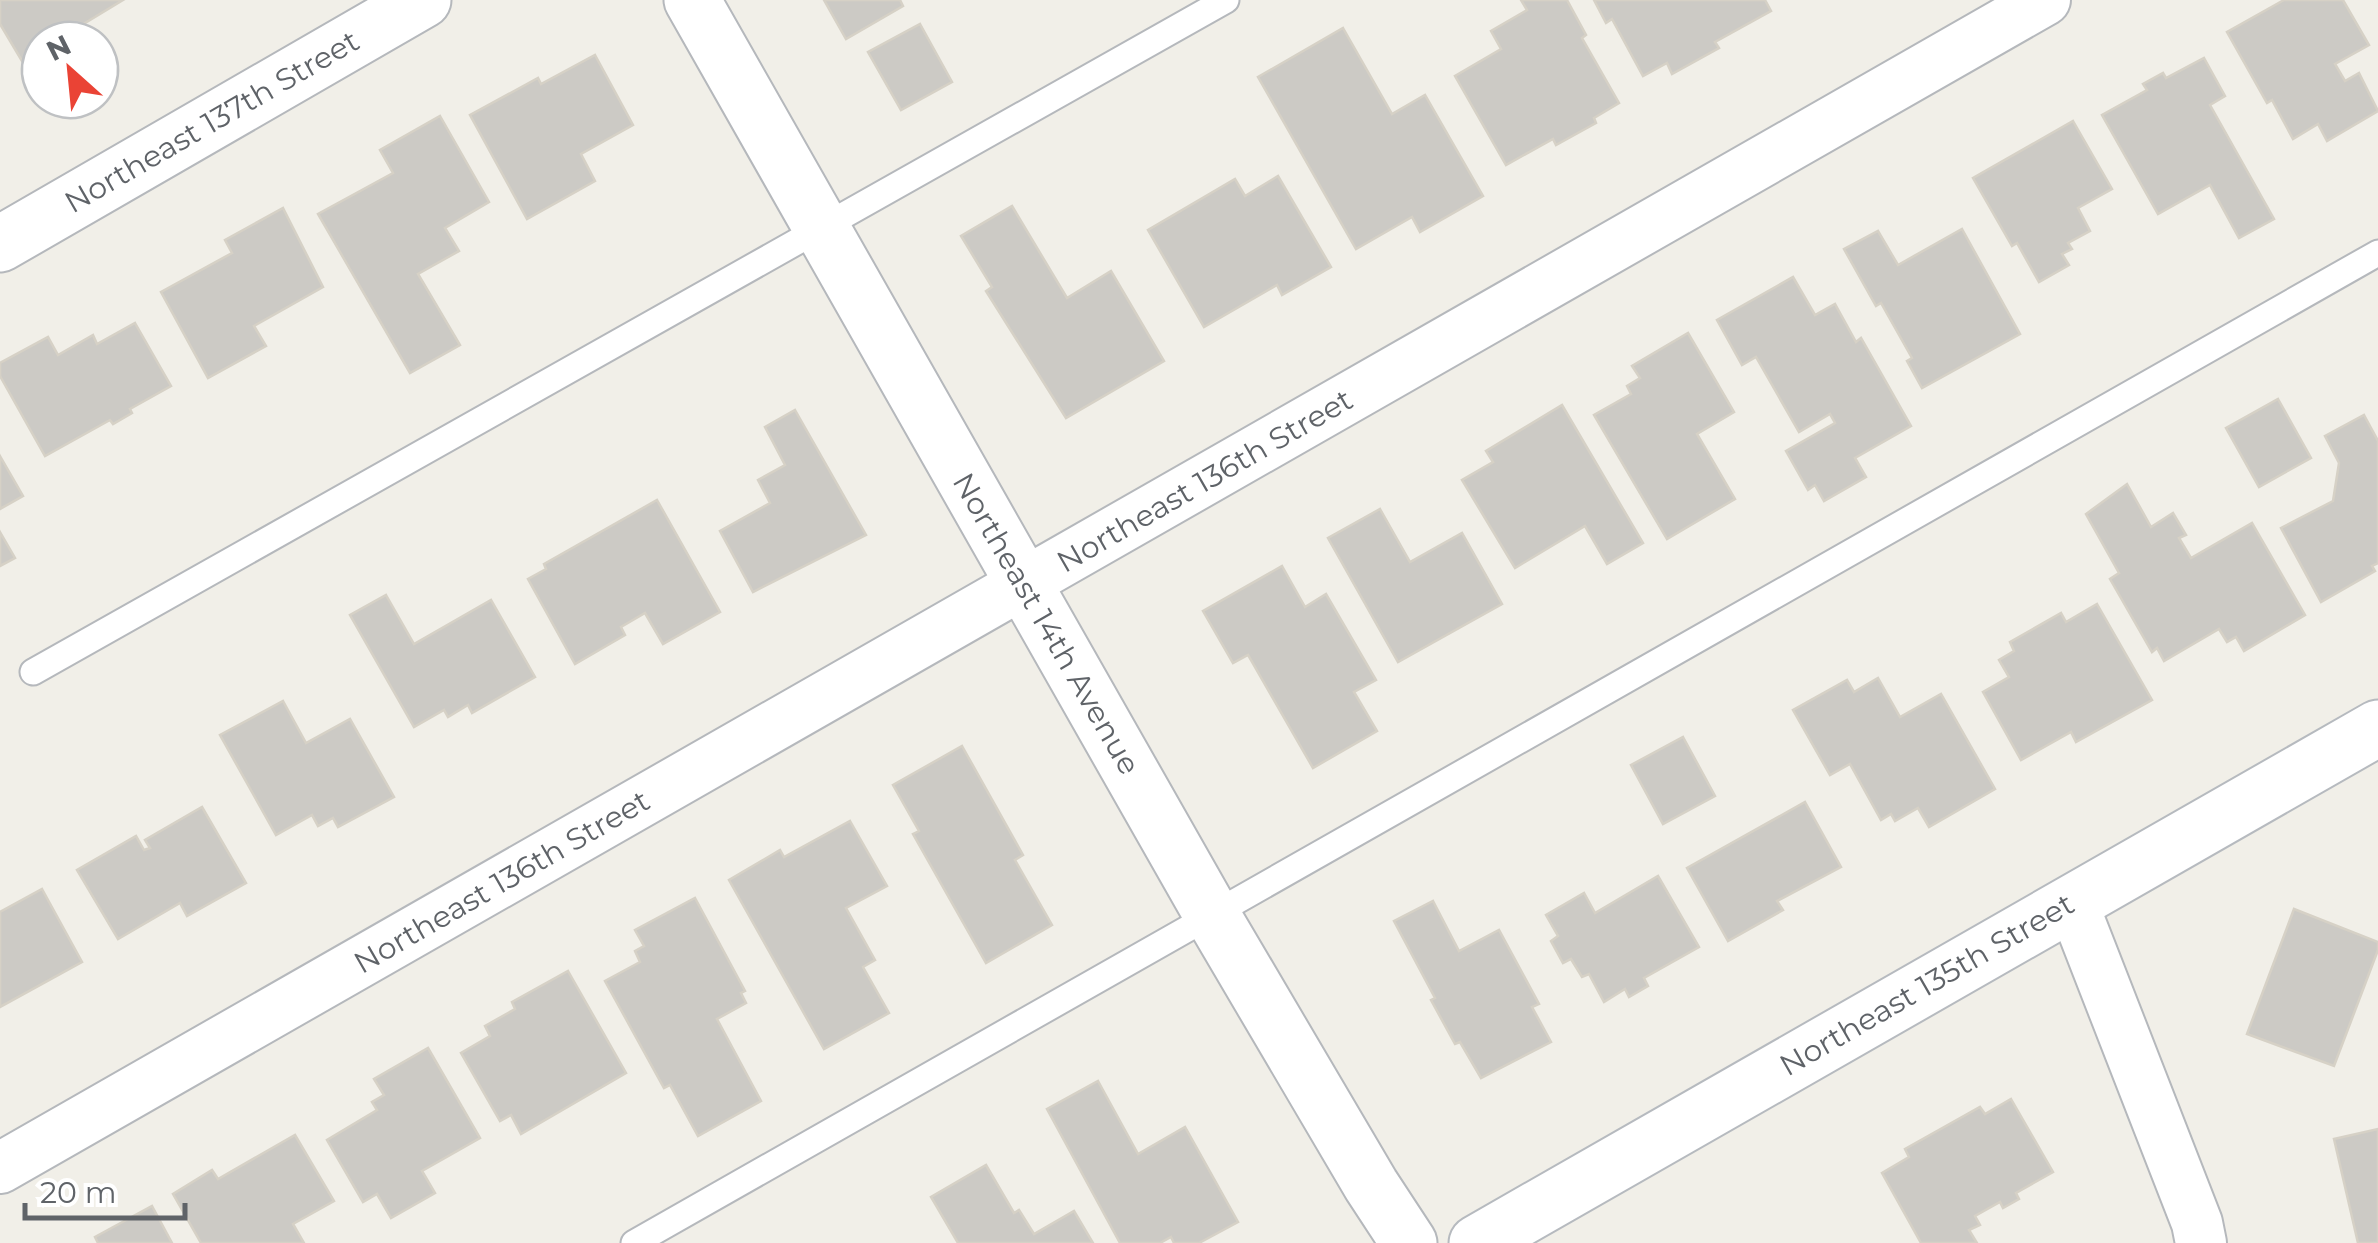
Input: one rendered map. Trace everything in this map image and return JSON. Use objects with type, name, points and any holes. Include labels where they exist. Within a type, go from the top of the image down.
[{"type":"street","name":"Northeast 137th Street","points":[[0,244],[423,0]]},
{"type":"street","name":"Northeast 14th Avenue","points":[[692,0],[1212,915],[1409,1243]]},
{"type":"street","name":"Northeast 136th Street","points":[[0,1168],[2044,0]]},
{"type":"street","name":"Northeast 135th Street","points":[[1478,1243],[2378,728]]},
{"type":"street","points":[[2072,902],[2197,1223],[2201,1243]]},
{"type":"lane","points":[[33,672],[1226,0]]},
{"type":"lane","points":[[634,1243],[2378,253]]},
{"type":"building","points":[[0,0],[123,0],[90,20],[20,20],[20,58],[0,24]]},
{"type":"building","points":[[824,0],[900,0],[903,6],[846,39]]},
{"type":"building","points":[[1521,0],[1567,0],[1586,35],[1582,38],[1619,103],[1594,118],[1596,123],[1556,145],[1553,139],[1506,165],[1455,76],[1501,49],[1491,31],[1527,10]]},
{"type":"building","points":[[1594,0],[1765,0],[1771,11],[1715,42],[1719,48],[1672,74],[1667,63],[1643,76],[1612,19],[1606,23]]},
{"type":"building","points":[[2284,0],[2343,0],[2369,45],[2335,64],[2345,81],[2359,73],[2378,111],[2327,141],[2318,124],[2293,139],[2272,100],[2267,103],[2227,32]]},
{"type":"building","points":[[920,24],[952,82],[901,110],[868,52]]},
{"type":"building","points":[[1343,28],[1392,114],[1425,95],[1483,196],[1420,232],[1412,217],[1356,249],[1258,77]]},
{"type":"building","points":[[595,55],[633,125],[581,154],[595,181],[527,219],[470,115],[538,78],[541,84]]},
{"type":"building","points":[[2204,58],[2225,96],[2210,105],[2274,219],[2239,238],[2210,185],[2158,214],[2102,115],[2147,90],[2143,84],[2163,73],[2166,78]]},
{"type":"building","points":[[440,116],[489,202],[445,228],[459,251],[418,274],[460,345],[410,373],[318,214],[393,173],[380,150]]},
{"type":"building","points":[[2073,121],[2112,189],[2078,208],[2090,231],[2068,243],[2072,249],[2062,254],[2069,265],[2039,282],[2017,243],[2012,246],[1973,178]]},
{"type":"building","points":[[1278,176],[1331,267],[1282,295],[1277,285],[1204,327],[1148,230],[1235,179],[1245,196]]},
{"type":"building","points":[[1012,206],[1067,298],[1111,271],[1164,361],[1066,418],[986,291],[992,287],[961,236]]},
{"type":"building","points":[[283,208],[323,287],[254,326],[266,346],[208,378],[161,292],[232,253],[225,240]]},
{"type":"building","points":[[1962,229],[2020,334],[1922,388],[1907,361],[1912,358],[1881,303],[1876,306],[1844,249],[1878,231],[1898,265]]},
{"type":"building","points":[[1793,277],[1815,315],[1835,304],[1856,342],[1861,338],[1911,426],[1855,458],[1866,477],[1824,501],[1815,485],[1808,490],[1786,451],[1835,423],[1830,414],[1799,432],[1756,357],[1742,365],[1717,320]]},
{"type":"building","points":[[135,323],[171,386],[130,409],[132,413],[113,424],[110,420],[45,456],[0,376],[0,363],[48,337],[58,355],[93,335],[97,344]]},
{"type":"building","points":[[1688,333],[1734,412],[1697,434],[1735,499],[1667,539],[1594,415],[1631,394],[1627,386],[1640,378],[1632,366]]},
{"type":"building","points":[[2278,399],[2311,458],[2259,487],[2226,428]]},
{"type":"building","points":[[1562,405],[1643,543],[1607,564],[1585,526],[1515,568],[1462,480],[1493,462],[1486,451]]},
{"type":"building","points":[[795,410],[866,535],[753,592],[720,531],[770,503],[758,480],[785,465],[765,427]]},
{"type":"building","points":[[2364,415],[2378,441],[2378,563],[2372,566],[2375,571],[2321,602],[2281,528],[2333,501],[2339,463],[2325,436]]},
{"type":"building","points":[[0,456],[23,496],[0,509]]},
{"type":"building","points":[[2127,484],[2151,527],[2173,513],[2186,535],[2179,538],[2191,558],[2252,523],[2305,615],[2244,651],[2236,637],[2227,642],[2219,629],[2164,661],[2157,648],[2152,652],[2110,579],[2119,573],[2086,514]]},
{"type":"building","points":[[657,500],[720,612],[663,644],[645,613],[621,627],[625,635],[575,664],[528,579],[546,569],[544,564]]},
{"type":"building","points":[[1380,509],[1410,562],[1462,533],[1502,604],[1398,662],[1328,538]]},
{"type":"building","points":[[0,532],[15,558],[0,566]]},
{"type":"building","points":[[1282,566],[1305,607],[1326,594],[1376,680],[1354,692],[1377,731],[1313,768],[1248,655],[1233,663],[1203,611]]},
{"type":"building","points":[[386,595],[414,644],[491,600],[535,677],[472,713],[468,705],[448,717],[444,710],[414,727],[350,615]]},
{"type":"building","points":[[2097,604],[2152,700],[2076,742],[2071,732],[2021,760],[1983,692],[2009,677],[1999,660],[2014,651],[2010,642],[2061,613],[2066,622]]},
{"type":"building","points":[[1878,678],[1900,717],[1941,694],[1995,789],[1929,827],[1918,808],[1895,821],[1891,814],[1881,820],[1850,764],[1830,775],[1793,710],[1847,680],[1854,692]]},
{"type":"building","points":[[283,701],[306,743],[350,719],[394,797],[338,827],[333,818],[318,826],[312,815],[276,835],[220,735]]},
{"type":"building","points":[[1683,737],[1715,796],[1663,824],[1631,765]]},
{"type":"building","points":[[962,746],[1023,855],[1015,860],[1052,925],[986,963],[913,834],[919,831],[893,785]]},
{"type":"building","points":[[1805,802],[1841,867],[1777,901],[1783,910],[1728,941],[1687,868]]},
{"type":"building","points":[[202,807],[246,883],[187,916],[180,903],[118,939],[77,870],[136,836],[144,850],[150,848],[145,840]]},
{"type":"building","points":[[850,821],[887,886],[846,908],[875,960],[863,967],[889,1013],[824,1049],[729,880],[780,850],[784,857]]},
{"type":"building","points":[[1658,876],[1699,947],[1644,978],[1648,986],[1629,997],[1625,989],[1604,1002],[1589,974],[1582,977],[1571,959],[1563,963],[1551,941],[1558,936],[1546,915],[1584,893],[1595,913]]},
{"type":"building","points":[[42,889],[82,962],[0,1007],[0,912]]},
{"type":"building","points":[[695,898],[745,991],[741,993],[746,1003],[717,1019],[761,1101],[698,1136],[670,1085],[664,1088],[605,981],[640,962],[635,951],[644,946],[635,930]]},
{"type":"building","points":[[1433,901],[1459,951],[1499,930],[1539,1004],[1532,1007],[1551,1042],[1481,1078],[1460,1042],[1455,1044],[1394,921]]},
{"type":"building","points":[[2294,909],[2378,942],[2334,1066],[2247,1034]]},
{"type":"building","points":[[568,971],[626,1073],[521,1134],[511,1115],[500,1121],[461,1053],[490,1036],[485,1026],[515,1009],[512,1002]]},
{"type":"building","points":[[428,1048],[480,1138],[422,1171],[435,1193],[391,1218],[377,1194],[363,1202],[327,1140],[377,1110],[372,1102],[384,1095],[374,1079]]},
{"type":"building","points":[[1098,1081],[1138,1154],[1185,1127],[1238,1222],[1199,1243],[1174,1243],[1171,1237],[1160,1243],[1120,1243],[1047,1109]]},
{"type":"building","points":[[2011,1099],[2053,1172],[2016,1193],[2019,1199],[2003,1208],[2000,1202],[1975,1216],[1980,1225],[1969,1230],[1977,1243],[1921,1243],[1882,1173],[1909,1157],[1905,1149],[1980,1107],[1985,1114]]},
{"type":"building","points":[[2378,1129],[2378,1243],[2358,1243],[2334,1139]]},
{"type":"building","points":[[295,1135],[334,1201],[293,1224],[304,1243],[201,1243],[173,1194],[212,1170],[218,1179]]},
{"type":"building","points":[[986,1165],[1014,1213],[1019,1210],[1034,1234],[1074,1211],[1093,1243],[958,1243],[931,1197]]},
{"type":"building","points":[[152,1206],[172,1243],[98,1243],[95,1237]]}]
